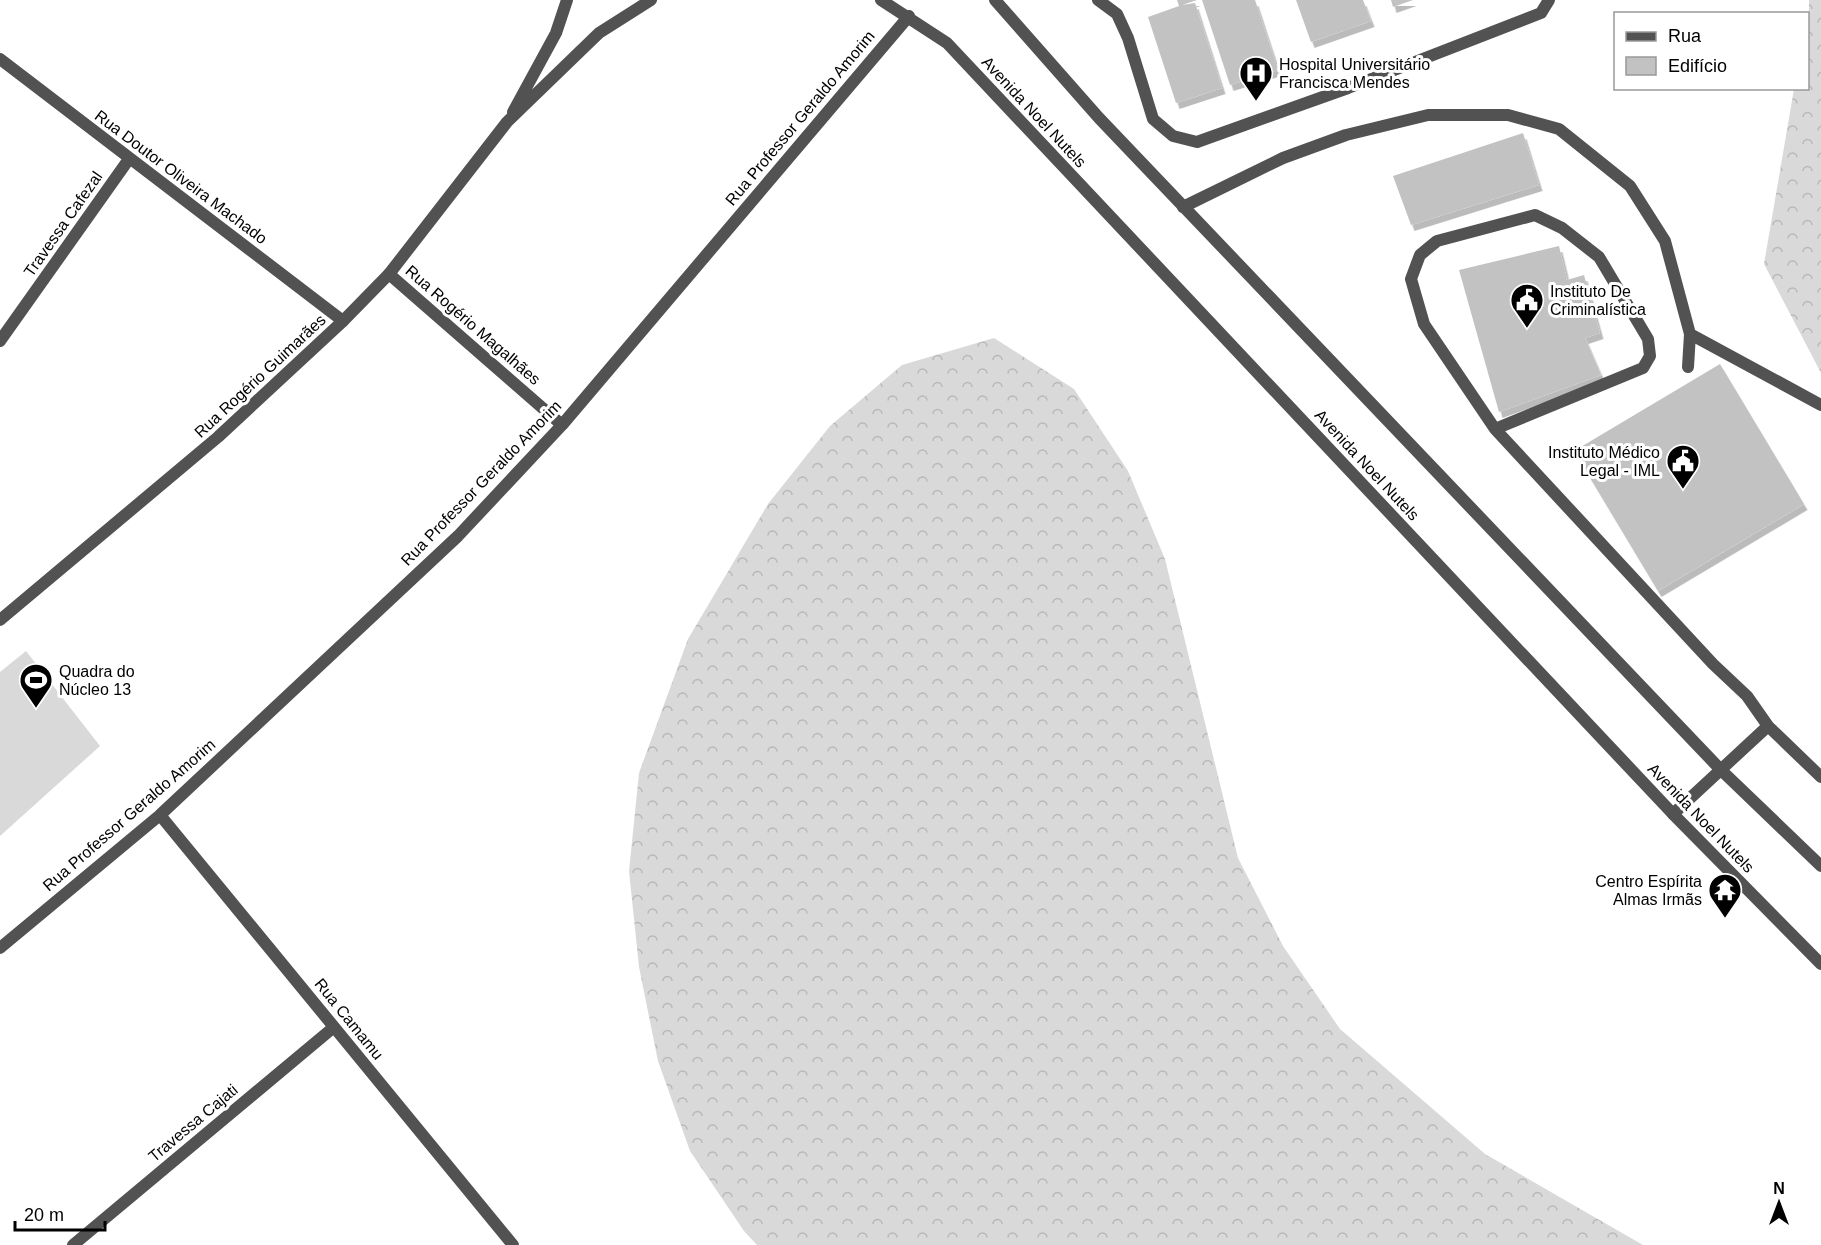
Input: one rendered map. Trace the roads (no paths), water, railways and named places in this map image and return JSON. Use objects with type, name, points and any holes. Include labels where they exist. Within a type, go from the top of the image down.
[{"type":"street","name":"Rua Rogério Guimarães","points":[[507,122],[556,33],[567,0]]},
{"type":"street","name":"Rua Rogério Guimarães","points":[[0,620],[218,437],[344,321],[388,274],[507,122],[599,33],[651,0]]},
{"type":"street","name":"Avenida Noel Nutels","points":[[881,0],[909,16],[946,43],[1673,814],[1821,964]]},
{"type":"street","points":[[995,0],[1099,118],[1183,207],[1721,770],[1821,866]]},
{"type":"street","points":[[1098,0],[1117,14],[1128,38],[1153,119],[1173,136],[1197,142],[1348,88],[1541,13],[1549,0]]},
{"type":"street","name":"Rua Professor Geraldo Amorim","points":[[0,948],[160,815],[458,536],[562,425],[909,16]]},
{"type":"street","name":"Rua Doutor Oliveira Machado","points":[[0,58],[129,159],[344,321]]},
{"type":"street","points":[[1183,207],[1283,158],[1346,135],[1428,115],[1508,115],[1558,129],[1630,186],[1665,241],[1690,334],[1688,367]]},
{"type":"street","name":"Travessa Cafezal","points":[[0,341],[129,159]]},
{"type":"street","points":[[1494,429],[1643,368],[1650,356],[1648,339],[1599,257],[1562,228],[1534,215],[1437,241],[1420,255],[1411,279],[1424,324],[1494,429],[1713,664],[1747,696],[1768,726],[1821,777]]},
{"type":"street","name":"Rua Rogério Magalhães","points":[[388,274],[562,425]]},
{"type":"street","points":[[1690,334],[1821,405]]},
{"type":"street","points":[[1673,814],[1768,726]]},
{"type":"street","name":"Rua Camamu","points":[[160,815],[506,1242]]},
{"type":"street","name":"Travessa Cajati","points":[[73,1245],[334,1027]]},
{"type":"place","name":"Hospital Universitário Francisca Mendes","points":[[1256,102]]},
{"type":"place","name":"Instituto De Criminalística","points":[[1527,329]]},
{"type":"place","name":"Instituto Médico Legal - IML","points":[[1683,490]]},
{"type":"place","name":"Quadra do Núcleo 13","points":[[36,709]]},
{"type":"place","name":"Centro Espírita Almas Irmãs","points":[[1725,919]]}]
